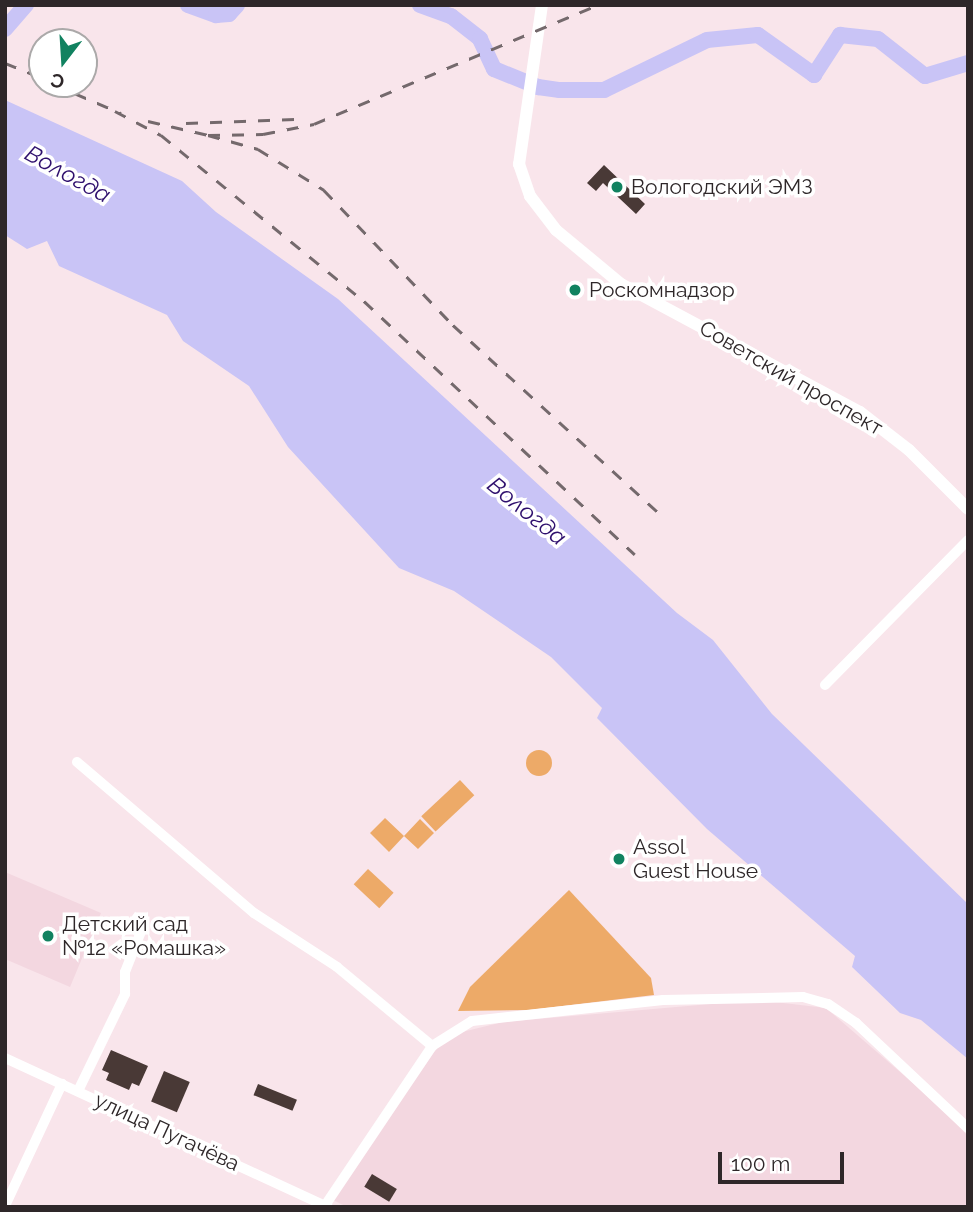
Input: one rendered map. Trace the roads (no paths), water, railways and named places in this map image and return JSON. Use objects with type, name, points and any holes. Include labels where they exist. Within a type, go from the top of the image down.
[{"type":"street","name":"Советский проспект","points":[[542,5],[524,103],[519,148],[522,178],[543,214],[589,262],[860,412],[909,450],[968,509]]},
{"type":"street","points":[[825,685],[968,540]]},
{"type":"street","points":[[77,762],[254,913],[337,967],[432,1046]]},
{"type":"street","points":[[78,1091],[125,993],[125,972],[142,929]]},
{"type":"street","points":[[326,1206],[432,1046],[472,1021],[663,1000],[803,997],[828,1004],[856,1023],[968,1128]]},
{"type":"street","name":"улица Пугачёва","points":[[5,1058],[326,1206]]},
{"type":"street","points":[[5,1206],[62,1084]]},
{"type":"water","name":"Вологда","points":[[5,100],[182,181],[216,212],[338,299],[677,613],[713,640],[772,714],[968,904],[968,1059],[921,1020],[900,1013],[852,967],[855,956],[707,829],[597,718],[602,708],[551,657],[454,591],[399,568],[288,447],[249,386],[183,341],[167,315],[59,266],[47,241],[27,249],[5,235]]},
{"type":"waterway","points":[[5,29],[26,5]]},
{"type":"waterway","points":[[188,5],[216,15],[229,14],[237,5]]},
{"type":"waterway","points":[[420,5],[451,16],[480,39],[494,69],[538,87],[560,90],[604,90],[707,40],[758,35],[814,75],[840,35],[878,39],[925,76],[968,63]]},
{"type":"railway","points":[[148,121],[208,135],[263,134],[314,124],[597,5]]},
{"type":"railway","points":[[5,63],[28,72]]},
{"type":"railway","points":[[86,98],[121,113]]},
{"type":"railway","points":[[115,111],[161,135],[364,301],[635,555]]},
{"type":"railway","points":[[186,123],[295,119]]},
{"type":"railway","points":[[208,135],[258,149],[324,190],[453,325],[662,516]]},
{"type":"place","name":"Вологодский ЭМЗ","points":[[617,187]]},
{"type":"place","name":"Роскомнадзор","points":[[575,290]]},
{"type":"place","name":"Assol Guest House","points":[[619,859]]},
{"type":"place","name":"Детский сад №12 «Ромашка»","points":[[48,936]]}]
